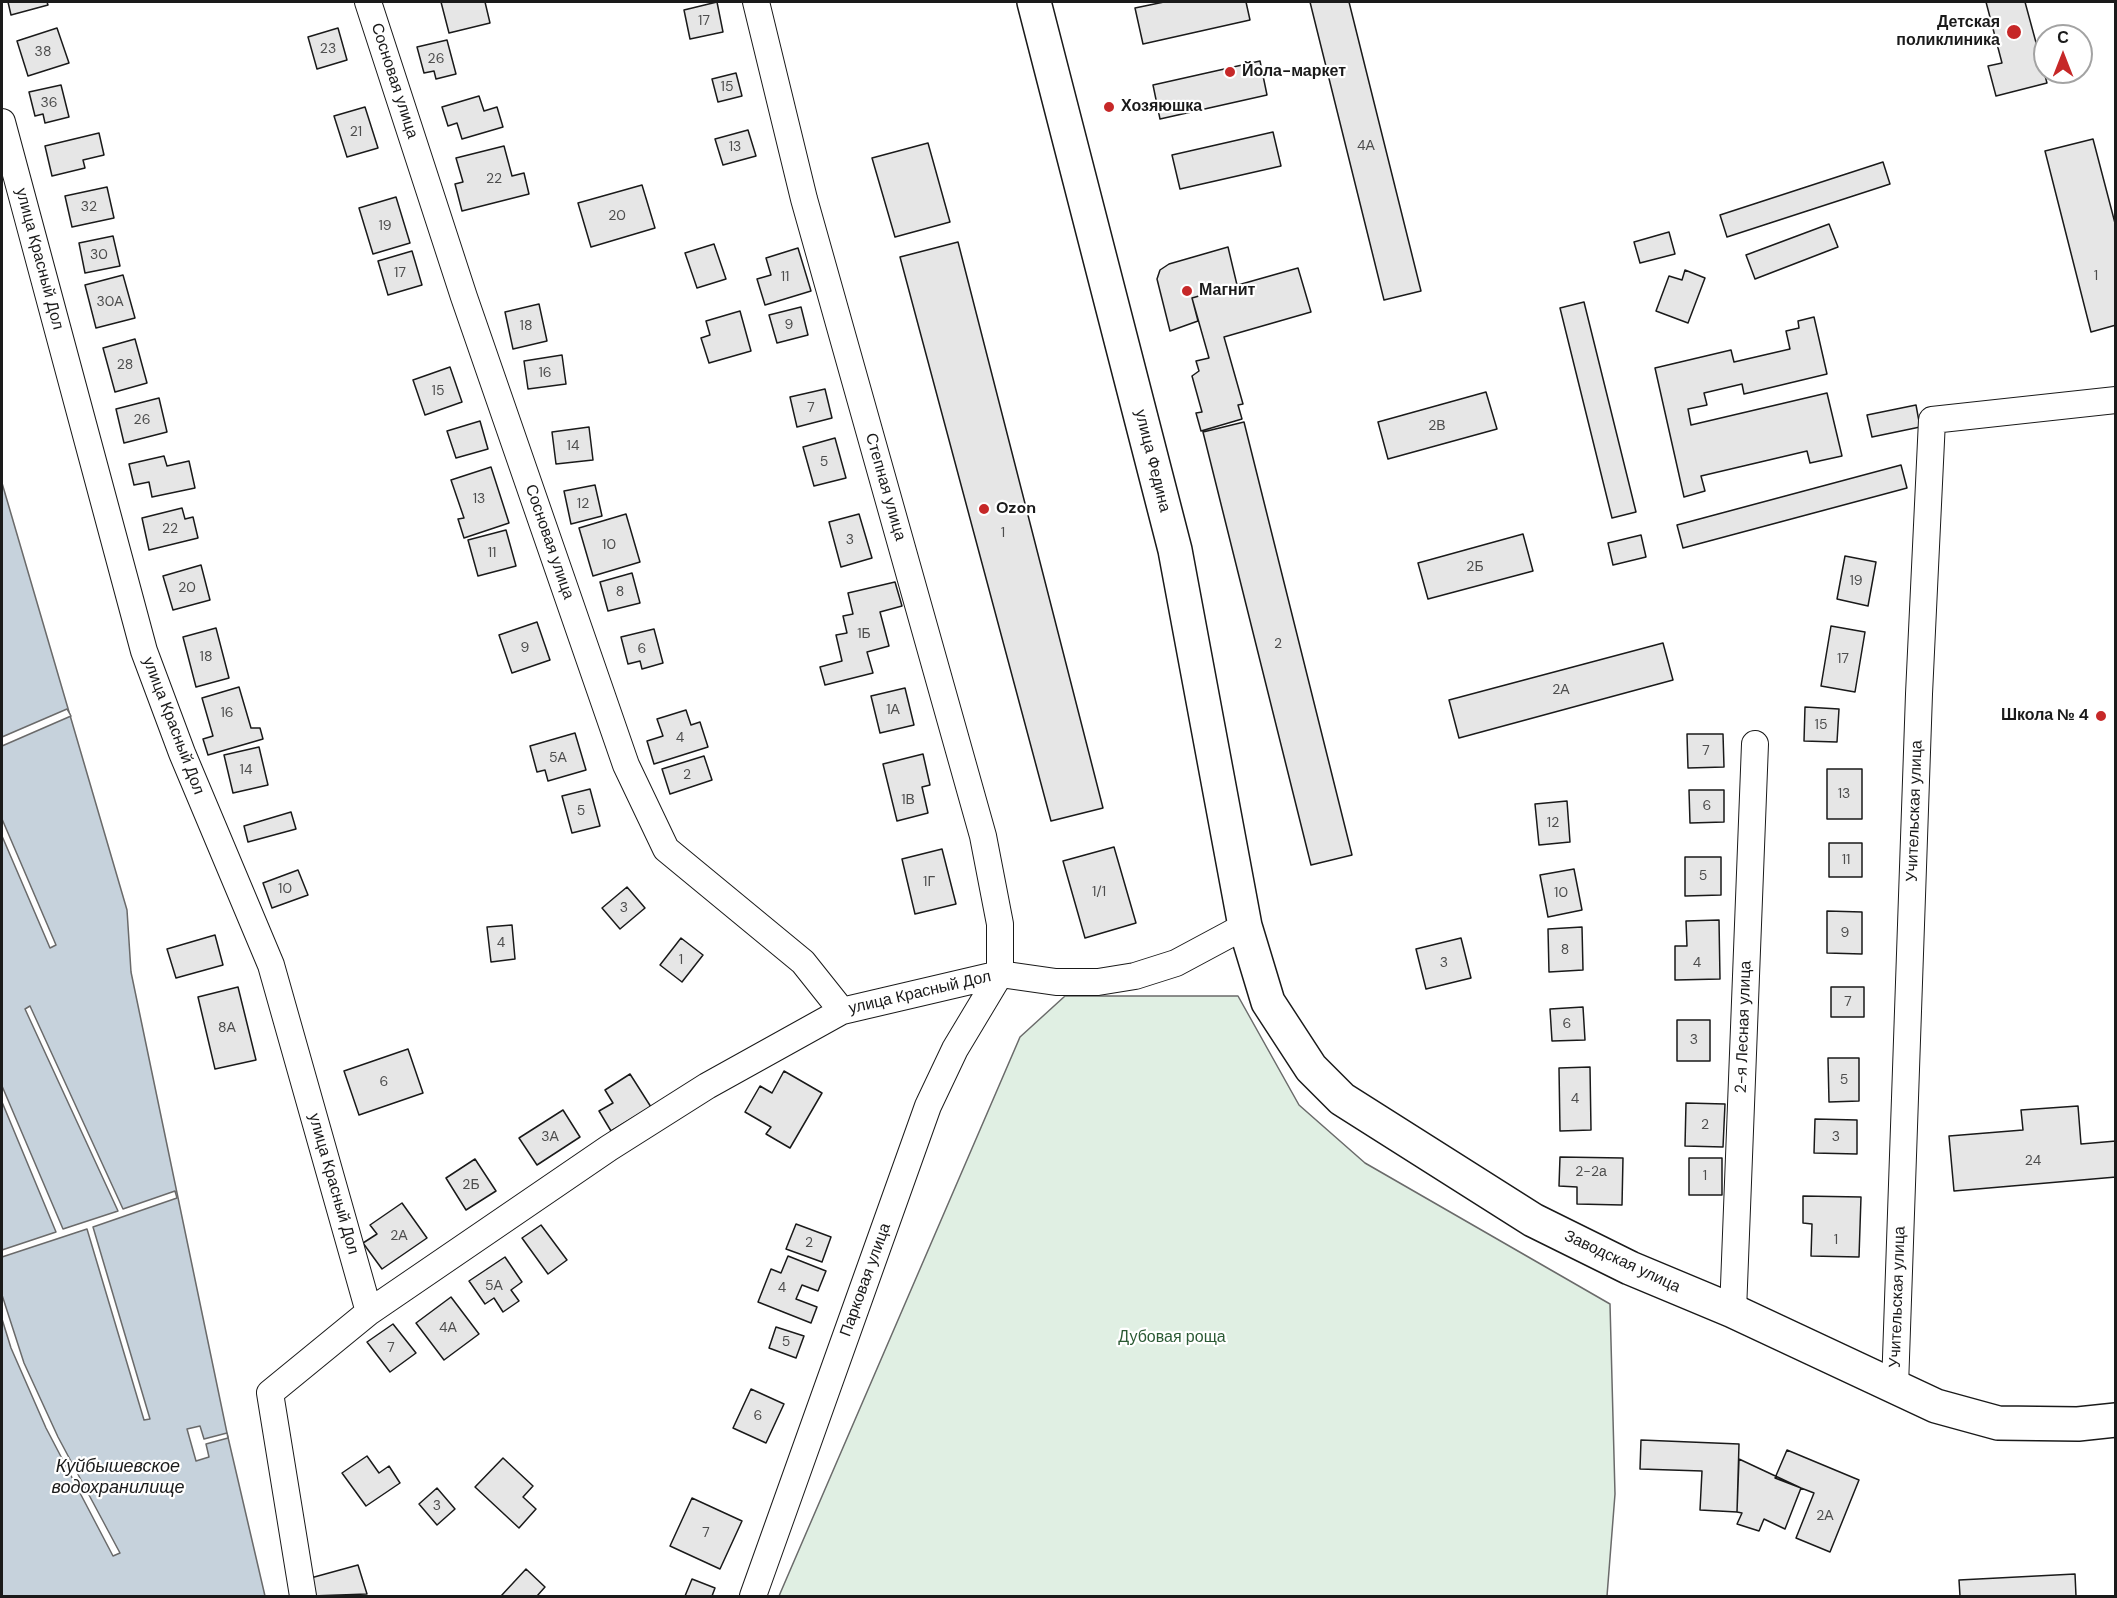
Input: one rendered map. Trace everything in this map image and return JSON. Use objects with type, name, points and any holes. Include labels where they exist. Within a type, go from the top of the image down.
[{"type":"main road","name":"улица Федина","points":[[1034,2],[1175,550],[1245,926]]},
{"type":"main road","name":"Заводская улица","points":[[1245,926],[1268,1002],[1311,1068],[1342,1099],[1533,1220],[1630,1268],[1733,1311],[1936,1406],[1998,1423],[2078,1424],[2115,1420]]},
{"type":"street","name":"Сосновая улица","points":[[368,2],[464,297],[626,765],[666,849],[803,962],[842,1011]]},
{"type":"street","name":"Степная улица","points":[[756,2],[804,199],[983,836],[1000,924],[1000,974]]},
{"type":"street","name":"улица Красный Дол","points":[[2,122],[144,651],[182,753],[272,965],[369,1312],[609,1148],[707,1086],[842,1011],[1000,974],[1056,982],[1098,982],[1135,976],[1176,963],[1245,926]]},
{"type":"street","name":"Учительская улица","points":[[1895,1386],[1919,694],[1932,420],[2115,400]]},
{"type":"street","name":"2-я Лесная улица","points":[[1733,1311],[1755,744]]},
{"type":"street","name":"Парковая улица","points":[[753,1596],[928,1106],[955,1049],[1000,974]]},
{"type":"street","points":[[303,1596],[270,1393],[369,1312]]},
{"type":"green space","name":"Дубовая роща","points":[[1065,996],[1238,996],[1299,1105],[1365,1163],[1610,1304],[1615,1494],[1607,1596],[779,1596],[1020,1037]]},
{"type":"water","name":"Куйбышевское водохранилище","points":[[2,483],[127,910],[131,972],[227,1433],[265,1596],[2,1596]]},
{"type":"pier","points":[[67,709],[71,716],[2,746],[2,737]]},
{"type":"pier","points":[[2,819],[56,945],[50,948],[2,836]]},
{"type":"pier","points":[[30,1006],[123,1209],[175,1191],[177,1198],[93,1227],[150,1419],[144,1420],[87,1229],[2,1257],[2,1250],[56,1232],[2,1102],[2,1086],[63,1229],[118,1211],[25,1009]]},
{"type":"pier","points":[[2,1295],[24,1363],[58,1437],[120,1553],[113,1556],[46,1428],[11,1348],[2,1319]]},
{"type":"pier","points":[[200,1426],[204,1439],[227,1433],[228,1438],[206,1444],[209,1457],[196,1461],[187,1429]]},
{"type":"building","points":[[8,2],[47,2],[48,5],[11,15]]},
{"type":"building","points":[[441,2],[485,2],[490,23],[449,33]]},
{"type":"building","points":[[717,2],[723,32],[690,39],[684,10]]},
{"type":"building","points":[[1164,2],[1246,2],[1250,20],[1143,44],[1135,8]]},
{"type":"building","points":[[1310,2],[1349,2],[1421,291],[1384,300]]},
{"type":"building","name":"Детская поликлиника","points":[[1986,2],[2025,2],[2033,31],[2033,84],[2043,84],[1996,96],[1988,66],[2002,63]]},
{"type":"building","points":[[57,28],[69,63],[28,76],[17,41]]},
{"type":"building","points":[[338,28],[347,60],[317,69],[308,37]]},
{"type":"building","points":[[447,40],[456,74],[436,79],[434,71],[424,73],[417,47]]},
{"type":"building","points":[[1260,61],[1267,95],[1160,119],[1153,85]]},
{"type":"building","points":[[736,73],[742,96],[718,102],[712,79]]},
{"type":"building","points":[[61,85],[69,117],[45,123],[43,114],[35,116],[29,92]]},
{"type":"building","points":[[479,96],[484,111],[497,107],[503,127],[462,139],[457,123],[448,126],[442,107]]},
{"type":"building","points":[[365,107],[378,148],[347,157],[334,116]]},
{"type":"building","points":[[748,130],[756,156],[723,165],[715,139]]},
{"type":"building","points":[[1273,132],[1281,166],[1180,189],[1172,155]]},
{"type":"building","points":[[99,133],[104,155],[83,160],[85,168],[52,176],[45,146]]},
{"type":"building","points":[[2093,139],[2116,227],[2116,325],[2091,332],[2045,151]]},
{"type":"building","points":[[928,143],[950,222],[895,237],[872,158]]},
{"type":"building","points":[[504,146],[512,176],[524,173],[529,194],[462,211],[455,184],[463,182],[456,158]]},
{"type":"building","points":[[1883,162],[1890,184],[1727,237],[1720,215]]},
{"type":"building","points":[[642,185],[655,228],[591,247],[578,203]]},
{"type":"building","points":[[107,187],[114,218],[72,227],[65,196]]},
{"type":"building","points":[[396,197],[410,243],[373,254],[359,208]]},
{"type":"building","points":[[1829,224],[1838,247],[1755,279],[1746,255]]},
{"type":"building","points":[[1669,232],[1675,254],[1640,263],[1634,242]]},
{"type":"building","points":[[113,236],[120,266],[85,273],[79,243]]},
{"type":"building","points":[[958,242],[1103,808],[1051,821],[900,257]]},
{"type":"building","points":[[714,244],[726,279],[697,288],[685,253]]},
{"type":"building","name":"Магнит","points":[[1228,247],[1237,285],[1192,298],[1198,321],[1170,331],[1157,279],[1160,270],[1169,264]]},
{"type":"building","points":[[798,248],[811,291],[765,305],[757,279],[771,275],[766,258]]},
{"type":"building","points":[[412,251],[422,285],[388,295],[378,261]]},
{"type":"building","points":[[1298,268],[1311,312],[1224,337],[1243,404],[1238,405],[1242,419],[1201,431],[1196,413],[1202,412],[1192,376],[1199,371],[1196,361],[1209,358],[1192,298]]},
{"type":"building","points":[[1685,270],[1705,278],[1688,323],[1656,311],[1669,276],[1682,280]]},
{"type":"building","points":[[123,275],[135,318],[96,328],[85,285]]},
{"type":"building","points":[[1584,302],[1636,512],[1612,518],[1560,308]]},
{"type":"building","points":[[539,304],[547,341],[513,349],[505,312]]},
{"type":"building","points":[[801,307],[808,335],[777,343],[769,315]]},
{"type":"building","points":[[740,311],[751,351],[709,363],[701,338],[710,335],[706,321]]},
{"type":"building","points":[[1814,317],[1827,374],[1744,394],[1742,384],[1704,393],[1707,405],[1688,409],[1691,425],[1827,393],[1842,456],[1810,463],[1807,451],[1701,476],[1705,491],[1684,497],[1655,368],[1731,350],[1734,362],[1790,349],[1786,331],[1799,328],[1798,321]]},
{"type":"building","points":[[135,339],[147,383],[115,392],[103,348]]},
{"type":"building","points":[[562,355],[566,384],[528,389],[524,361]]},
{"type":"building","points":[[450,367],[462,402],[425,415],[413,380]]},
{"type":"building","points":[[825,389],[832,418],[797,427],[790,397]]},
{"type":"building","points":[[1486,392],[1497,429],[1388,459],[1378,422]]},
{"type":"building","points":[[159,398],[167,432],[124,443],[116,409]]},
{"type":"building","points":[[1916,405],[1920,427],[1872,437],[1867,415]]},
{"type":"building","points":[[480,421],[488,449],[456,458],[447,431]]},
{"type":"building","points":[[1244,422],[1352,855],[1311,865],[1203,432]]},
{"type":"building","points":[[589,427],[593,460],[556,464],[552,432]]},
{"type":"building","points":[[835,438],[846,478],[814,486],[803,447]]},
{"type":"building","points":[[164,456],[167,466],[189,461],[195,488],[152,497],[149,482],[134,485],[129,464]]},
{"type":"building","points":[[1901,465],[1907,488],[1683,548],[1677,525]]},
{"type":"building","points":[[491,467],[509,523],[464,538],[458,519],[464,518],[451,480]]},
{"type":"building","points":[[595,485],[602,516],[571,524],[564,491]]},
{"type":"building","points":[[182,508],[185,519],[193,517],[198,538],[149,550],[142,518]]},
{"type":"building","points":[[626,514],[640,562],[593,576],[579,528]]},
{"type":"building","points":[[859,514],[872,558],[841,567],[829,522]]},
{"type":"building","points":[[506,530],[516,566],[478,576],[468,540]]},
{"type":"building","points":[[1523,534],[1533,571],[1428,599],[1418,563]]},
{"type":"building","points":[[1641,535],[1646,557],[1613,565],[1608,543]]},
{"type":"building","points":[[1845,556],[1876,562],[1868,606],[1837,599]]},
{"type":"building","points":[[201,565],[210,600],[173,610],[163,576]]},
{"type":"building","points":[[632,573],[640,603],[608,611],[600,582]]},
{"type":"building","points":[[895,582],[902,606],[880,612],[889,646],[867,652],[873,673],[825,685],[820,667],[842,661],[836,635],[847,633],[843,616],[853,614],[848,593]]},
{"type":"building","points":[[537,622],[550,660],[512,673],[499,635]]},
{"type":"building","points":[[1831,626],[1865,632],[1855,692],[1821,686]]},
{"type":"building","points":[[216,628],[229,678],[196,687],[183,637]]},
{"type":"building","points":[[654,629],[663,663],[642,669],[640,661],[628,664],[621,637]]},
{"type":"building","points":[[1663,643],[1673,680],[1459,738],[1449,700]]},
{"type":"building","points":[[239,687],[251,728],[260,728],[263,739],[208,755],[203,739],[213,736],[202,698]]},
{"type":"building","points":[[905,688],[914,725],[880,733],[871,696]]},
{"type":"building","points":[[1805,707],[1839,709],[1837,742],[1804,741]]},
{"type":"building","points":[[686,710],[691,725],[700,722],[708,747],[654,764],[647,741],[663,736],[657,719]]},
{"type":"building","points":[[575,733],[586,770],[548,781],[545,770],[537,772],[530,746]]},
{"type":"building","points":[[1687,734],[1723,734],[1724,767],[1688,768]]},
{"type":"building","points":[[259,747],[268,785],[233,793],[224,755]]},
{"type":"building","points":[[923,754],[930,785],[922,787],[928,813],[897,821],[883,764]]},
{"type":"building","points":[[704,756],[712,780],[670,794],[662,769]]},
{"type":"building","points":[[1827,769],[1862,769],[1862,819],[1827,819]]},
{"type":"building","points":[[590,789],[600,826],[572,833],[562,796]]},
{"type":"building","points":[[1689,790],[1724,790],[1724,822],[1690,823]]},
{"type":"building","points":[[1567,801],[1570,842],[1539,845],[1535,804]]},
{"type":"building","points":[[291,812],[296,829],[248,842],[244,826]]},
{"type":"building","points":[[1829,843],[1862,843],[1862,877],[1829,877]]},
{"type":"building","points":[[1114,847],[1136,923],[1085,938],[1063,861]]},
{"type":"building","points":[[942,849],[956,904],[915,914],[902,859]]},
{"type":"building","points":[[1685,857],[1721,857],[1721,895],[1685,896]]},
{"type":"building","points":[[1574,869],[1582,910],[1548,917],[1540,875]]},
{"type":"building","points":[[298,870],[308,895],[272,908],[263,883]]},
{"type":"building","points":[[627,887],[645,908],[620,929],[602,908]]},
{"type":"building","points":[[1827,911],[1862,912],[1862,954],[1827,953]]},
{"type":"building","points":[[1719,920],[1720,979],[1675,980],[1675,946],[1687,946],[1686,921]]},
{"type":"building","points":[[512,925],[515,959],[491,962],[487,927]]},
{"type":"building","points":[[1582,927],[1583,970],[1549,972],[1548,929]]},
{"type":"building","points":[[215,935],[223,965],[176,978],[167,949]]},
{"type":"building","points":[[681,938],[703,955],[682,982],[660,965]]},
{"type":"building","points":[[1461,938],[1471,978],[1426,989],[1416,949]]},
{"type":"building","points":[[238,987],[256,1060],[215,1069],[198,997]]},
{"type":"building","points":[[1831,987],[1864,987],[1864,1017],[1831,1017]]},
{"type":"building","points":[[1583,1007],[1585,1040],[1552,1041],[1550,1009]]},
{"type":"building","points":[[1677,1020],[1710,1020],[1710,1061],[1677,1061]]},
{"type":"building","points":[[408,1049],[423,1093],[359,1115],[344,1071]]},
{"type":"building","points":[[1828,1058],[1859,1058],[1859,1101],[1829,1102]]},
{"type":"building","points":[[1590,1067],[1591,1130],[1560,1131],[1559,1068]]},
{"type":"building","points":[[784,1071],[822,1093],[790,1148],[766,1134],[771,1127],[745,1112],[760,1086],[772,1093]]},
{"type":"building","points":[[630,1074],[651,1107],[611,1131],[599,1111],[613,1103],[605,1090]]},
{"type":"building","points":[[1686,1103],[1725,1104],[1723,1147],[1685,1146]]},
{"type":"building","points":[[2078,1106],[2081,1144],[2116,1141],[2116,1177],[1954,1191],[1949,1136],[2023,1130],[2021,1110]]},
{"type":"building","points":[[563,1110],[580,1137],[537,1165],[519,1138]]},
{"type":"building","points":[[1815,1119],[1857,1120],[1857,1154],[1814,1153]]},
{"type":"building","points":[[1560,1157],[1623,1158],[1622,1205],[1577,1204],[1577,1187],[1559,1186]]},
{"type":"building","points":[[1689,1158],[1722,1158],[1722,1195],[1689,1195]]},
{"type":"building","points":[[475,1159],[496,1191],[466,1210],[446,1178]]},
{"type":"building","points":[[1803,1196],[1861,1197],[1859,1257],[1811,1256],[1812,1224],[1803,1223]]},
{"type":"building","points":[[402,1203],[427,1238],[382,1269],[363,1243],[377,1234],[370,1225]]},
{"type":"building","points":[[796,1224],[831,1237],[822,1262],[786,1249]]},
{"type":"building","points":[[541,1225],[567,1260],[548,1274],[522,1238]]},
{"type":"building","points":[[788,1256],[826,1271],[818,1291],[802,1285],[796,1299],[817,1307],[811,1323],[758,1302],[771,1269],[781,1273]]},
{"type":"building","points":[[505,1257],[522,1282],[511,1290],[519,1301],[503,1312],[494,1298],[485,1304],[469,1281]]},
{"type":"building","points":[[451,1297],[479,1334],[444,1360],[416,1323]]},
{"type":"building","points":[[393,1324],[416,1353],[390,1372],[367,1342]]},
{"type":"building","points":[[776,1327],[804,1336],[796,1358],[769,1348]]},
{"type":"building","points":[[751,1389],[784,1404],[766,1443],[733,1428]]},
{"type":"building","points":[[1641,1440],[1739,1444],[1737,1512],[1700,1510],[1702,1471],[1640,1469]]},
{"type":"building","points":[[1787,1450],[1859,1480],[1830,1552],[1796,1538],[1814,1493],[1775,1478]]},
{"type":"building","points":[[367,1456],[379,1473],[389,1466],[400,1483],[366,1506],[342,1473]]},
{"type":"building","points":[[503,1458],[533,1486],[523,1497],[536,1509],[519,1528],[475,1487]]},
{"type":"building","points":[[1739,1459],[1801,1488],[1785,1529],[1764,1519],[1759,1531],[1737,1524],[1742,1513],[1737,1512]]},
{"type":"building","points":[[437,1488],[455,1509],[437,1525],[419,1504]]},
{"type":"building","points":[[692,1498],[742,1521],[720,1569],[670,1546]]},
{"type":"building","points":[[358,1565],[367,1594],[312,1596],[307,1579]]},
{"type":"building","points":[[526,1569],[545,1587],[537,1596],[501,1596]]},
{"type":"building","points":[[2075,1574],[2076,1596],[1960,1596],[1959,1580]]},
{"type":"building","points":[[692,1579],[715,1588],[712,1596],[685,1596]]},
{"type":"place","name":"Детская поликлиника","points":[[2014,32]]},
{"type":"place","name":"Йола-маркет","points":[[1230,72]]},
{"type":"place","name":"Хозяюшка","points":[[1109,107]]},
{"type":"place","name":"Магнит","points":[[1187,291]]},
{"type":"place","name":"Ozon","points":[[984,509]]},
{"type":"place","name":"Школа № 4","points":[[2101,716]]}]
